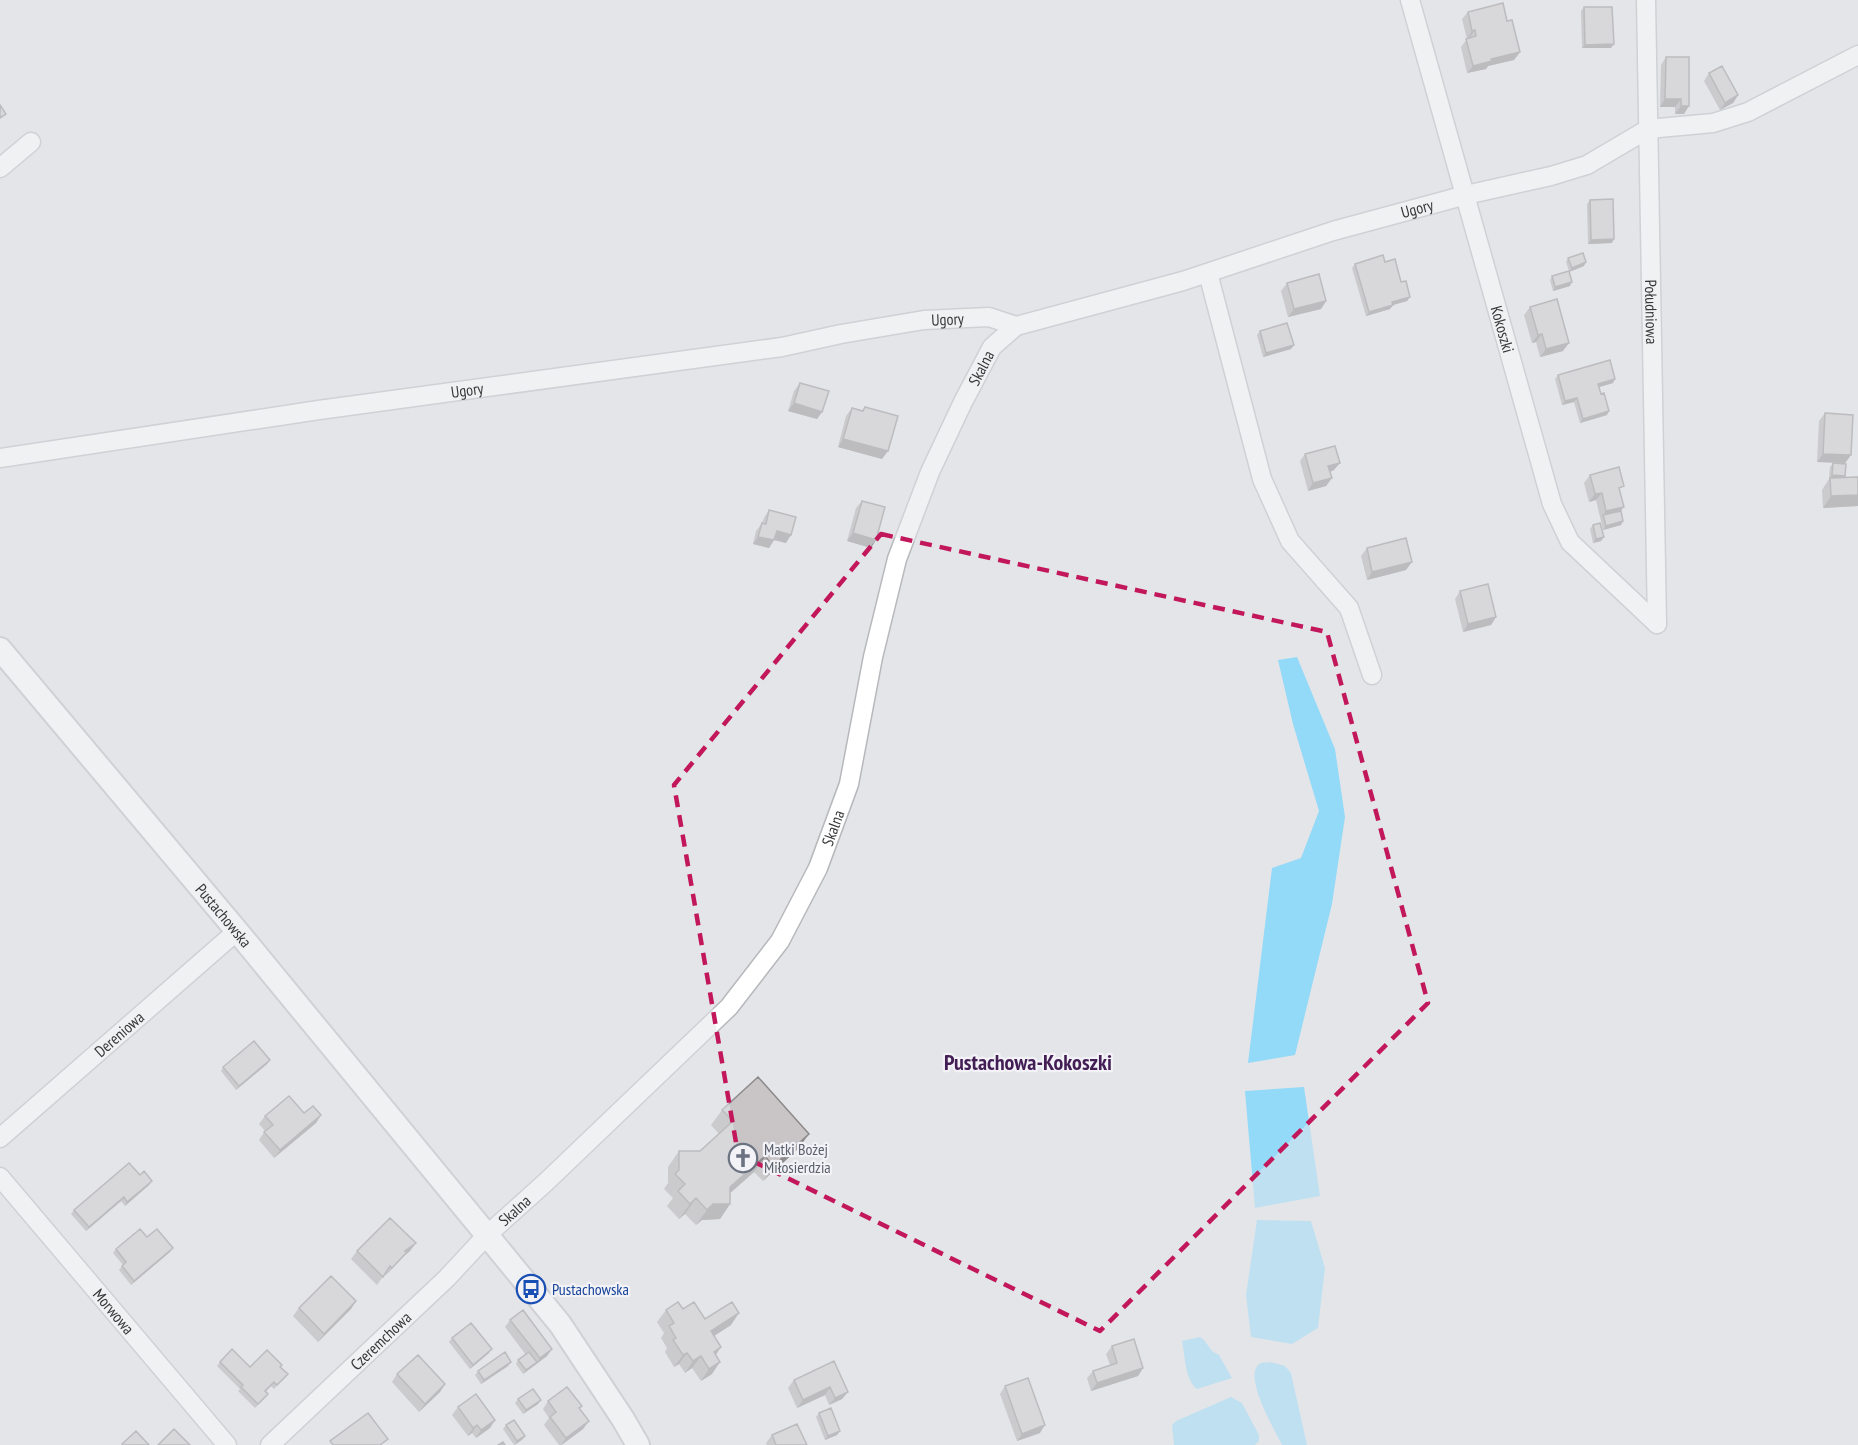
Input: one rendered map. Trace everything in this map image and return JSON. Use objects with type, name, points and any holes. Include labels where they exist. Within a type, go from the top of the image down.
[{"type":"street","name":"Kokoszki","points":[[1410,0],[1552,504],[1570,542],[1657,624]]},
{"type":"street","name":"Południowa","points":[[1646,0],[1657,624]]},
{"type":"street","name":"Ugory","points":[[0,458],[319,410],[782,347],[841,334],[924,321],[989,317],[1016,326],[1183,281],[1333,231],[1587,165],[1648,129],[1713,123],[1748,112],[1858,55]]},
{"type":"street","points":[[0,168],[31,142]]},
{"type":"street","points":[[1208,273],[1262,478],[1290,542],[1349,608],[1372,675]]},
{"type":"street","name":"Skalna","points":[[487,1235],[546,1182],[729,1007],[780,940],[819,868],[849,784],[873,657],[897,560],[930,472],[992,347],[1016,326]]},
{"type":"street","name":"Pustachowska","points":[[0,649],[237,931],[560,1324],[638,1445]]},
{"type":"street","name":"Dereniowa","points":[[0,1138],[237,931]]},
{"type":"street","name":"Morwowa","points":[[0,1177],[227,1445]]},
{"type":"street","name":"Czeremchowa","points":[[270,1445],[447,1278],[487,1235]]},
{"type":"highlighted area","points":[[881,534],[1327,632],[1428,1003],[1100,1331],[738,1154],[674,785]]},
{"type":"water","points":[[1297,657],[1335,749],[1345,817],[1332,904],[1295,1055],[1248,1063],[1272,868],[1301,858],[1319,811],[1293,724],[1278,660]]},
{"type":"water","points":[[1304,1087],[1320,1196],[1255,1208],[1245,1091]]},
{"type":"water","points":[[1257,1220],[1311,1221],[1325,1268],[1318,1328],[1292,1344],[1251,1337],[1246,1295]]},
{"type":"water","points":[[1200,1337],[1212,1351],[1219,1355],[1232,1378],[1197,1389],[1188,1374],[1182,1341]]},
{"type":"water","points":[[1271,1362],[1285,1366],[1291,1373],[1307,1445],[1282,1445],[1261,1403],[1255,1378],[1256,1369],[1261,1363]]},
{"type":"water","points":[[1231,1397],[1242,1403],[1259,1435],[1259,1441],[1255,1445],[1174,1445],[1172,1425],[1176,1421]]},
{"type":"building","points":[[1503,3],[1507,21],[1512,20],[1520,52],[1473,66],[1466,39],[1476,36],[1475,30],[1472,31],[1468,12]]},
{"type":"building","points":[[1584,7],[1612,7],[1614,44],[1585,45]]},
{"type":"building","points":[[1666,57],[1689,57],[1689,106],[1681,106],[1681,99],[1665,99]]},
{"type":"building","points":[[1722,66],[1738,95],[1725,103],[1709,73]]},
{"type":"building","points":[[0,105],[6,114],[0,118]]},
{"type":"building","points":[[1613,199],[1614,239],[1591,240],[1590,200]]},
{"type":"building","points":[[1583,253],[1586,262],[1572,268],[1568,258]]},
{"type":"building","points":[[1383,255],[1385,262],[1395,259],[1401,282],[1406,281],[1410,297],[1369,312],[1355,264]]},
{"type":"building","points":[[1569,271],[1572,282],[1555,287],[1552,276]]},
{"type":"building","points":[[1319,274],[1326,301],[1294,309],[1287,283]]},
{"type":"building","points":[[1557,299],[1569,343],[1546,349],[1542,334],[1538,335],[1530,307]]},
{"type":"building","points":[[1287,323],[1294,345],[1266,353],[1260,331]]},
{"type":"building","points":[[1610,360],[1615,379],[1598,384],[1601,394],[1604,393],[1609,411],[1583,419],[1577,398],[1565,401],[1558,375]]},
{"type":"building","points":[[800,383],[829,391],[822,412],[794,403]]},
{"type":"building","points":[[865,407],[898,416],[888,451],[843,439],[852,408],[863,411]]},
{"type":"building","points":[[1825,413],[1853,415],[1851,455],[1823,454]]},
{"type":"building","points":[[1335,446],[1340,463],[1328,466],[1332,478],[1313,483],[1305,454]]},
{"type":"building","points":[[1833,463],[1846,464],[1845,476],[1832,475]]},
{"type":"building","points":[[1619,467],[1624,486],[1619,488],[1624,507],[1606,511],[1602,493],[1595,494],[1590,475]]},
{"type":"building","points":[[1858,477],[1858,495],[1831,496],[1830,478]]},
{"type":"building","points":[[862,501],[885,507],[876,540],[853,533]]},
{"type":"building","points":[[769,510],[796,517],[791,535],[777,531],[774,540],[758,537],[762,523],[766,524]]},
{"type":"building","points":[[1621,511],[1623,521],[1606,526],[1603,515]]},
{"type":"building","points":[[1600,523],[1604,537],[1596,539],[1593,525]]},
{"type":"building","points":[[1406,538],[1412,562],[1372,572],[1367,548]]},
{"type":"building","points":[[1488,584],[1496,617],[1468,624],[1460,591]]},
{"type":"building","points":[[254,1041],[270,1060],[239,1086],[223,1067]]},
{"type":"building","name":"Matki Bożej Miłosierdzia","points":[[758,1077],[809,1134],[773,1166],[765,1156],[730,1187],[730,1204],[713,1204],[707,1210],[696,1198],[690,1204],[678,1191],[685,1184],[675,1174],[679,1170],[679,1151],[700,1151],[733,1121],[722,1110]]},
{"type":"building","points":[[289,1096],[304,1113],[313,1106],[321,1115],[280,1150],[264,1132],[273,1125],[265,1116]]},
{"type":"building","points":[[129,1163],[140,1175],[144,1171],[152,1181],[127,1202],[124,1197],[89,1227],[74,1210]]},
{"type":"building","points":[[390,1218],[416,1243],[405,1251],[407,1252],[392,1268],[390,1266],[383,1277],[357,1251]]},
{"type":"building","points":[[140,1229],[147,1237],[157,1229],[173,1248],[134,1281],[122,1266],[126,1262],[116,1249]]},
{"type":"building","points":[[331,1276],[356,1301],[324,1334],[299,1308]]},
{"type":"building","points":[[678,1302],[683,1309],[694,1302],[705,1319],[732,1302],[739,1313],[711,1331],[721,1347],[714,1352],[720,1362],[709,1369],[701,1356],[693,1361],[687,1353],[683,1355],[673,1340],[676,1338],[669,1326],[674,1323],[666,1310]]},
{"type":"building","points":[[523,1310],[552,1349],[540,1358],[510,1320]]},
{"type":"building","points":[[471,1323],[492,1349],[473,1365],[452,1338]]},
{"type":"building","points":[[1134,1339],[1143,1368],[1097,1383],[1093,1371],[1117,1363],[1112,1346]]},
{"type":"building","points":[[232,1349],[250,1367],[267,1350],[288,1374],[277,1385],[274,1382],[265,1391],[268,1394],[258,1404],[220,1362]]},
{"type":"building","points":[[505,1352],[511,1362],[484,1380],[478,1371]]},
{"type":"building","points":[[529,1352],[537,1362],[526,1370],[518,1360]]},
{"type":"building","points":[[418,1355],[445,1384],[425,1404],[397,1374]]},
{"type":"building","points":[[834,1361],[848,1392],[835,1398],[830,1387],[803,1400],[794,1380]]},
{"type":"building","points":[[1028,1378],[1045,1425],[1022,1434],[1005,1386]]},
{"type":"building","points":[[567,1387],[582,1406],[579,1408],[589,1421],[566,1438],[550,1417],[556,1412],[548,1401]]},
{"type":"building","points":[[533,1389],[541,1400],[526,1410],[518,1399]]},
{"type":"building","points":[[476,1394],[495,1420],[481,1430],[477,1425],[473,1428],[458,1407]]},
{"type":"building","points":[[831,1408],[840,1431],[828,1436],[819,1413]]},
{"type":"building","points":[[368,1413],[388,1439],[380,1445],[333,1445],[330,1441]]},
{"type":"building","points":[[514,1420],[525,1436],[517,1441],[506,1425]]},
{"type":"building","points":[[797,1424],[807,1445],[776,1445],[772,1435]]},
{"type":"building","points":[[174,1429],[190,1445],[158,1445]]},
{"type":"building","points":[[136,1431],[149,1445],[122,1444]]},
{"type":"place","name":"Matki Bożej Miłosierdzia","points":[[743,1158]]},
{"type":"place","name":"Pustachowska","points":[[531,1289]]},
{"type":"district","name":"Pustachowa-Kokoszki","points":[[1028,1062]]}]
